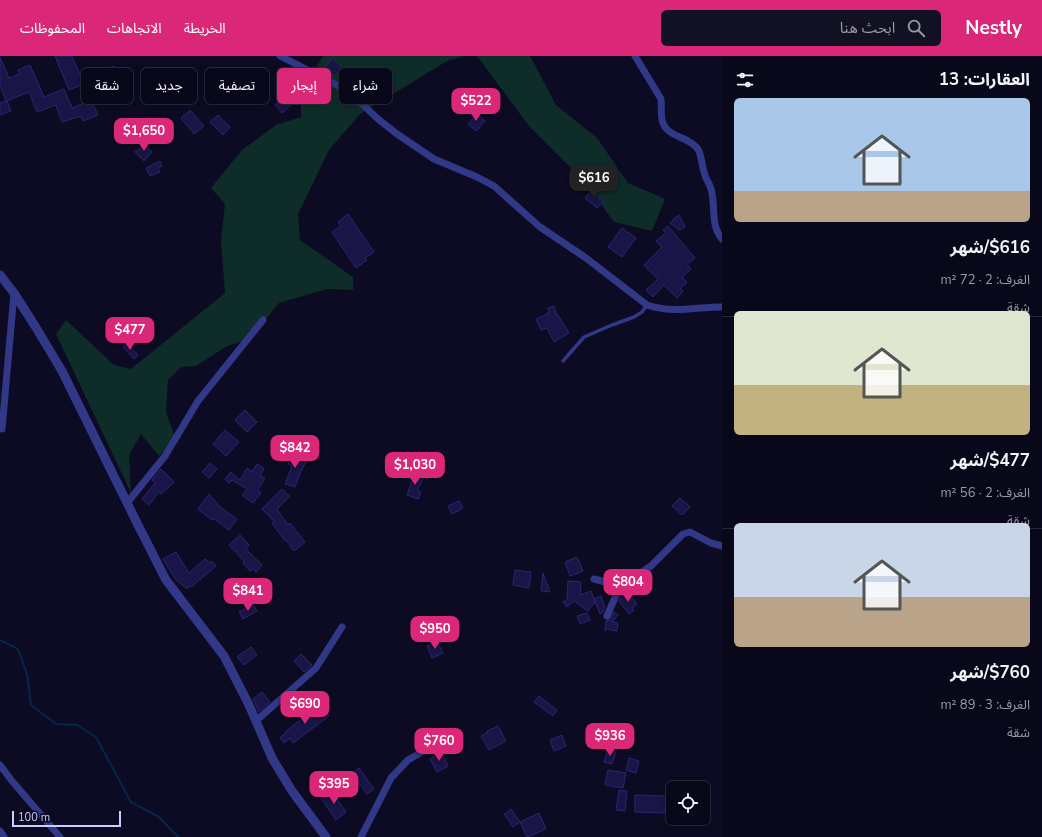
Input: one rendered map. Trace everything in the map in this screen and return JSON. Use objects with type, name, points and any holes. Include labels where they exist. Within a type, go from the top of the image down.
[{"type":"street","points":[[280,56],[337,85],[357,99],[378,119],[397,134],[434,159],[477,177],[494,186],[540,227],[586,258],[647,305],[656,308],[678,310],[722,307]]},
{"type":"street","points":[[635,56],[661,99],[662,116],[667,130],[696,147],[699,152],[705,175],[711,189],[714,205],[714,225],[717,234],[722,239]]},
{"type":"street","points":[[0,275],[14,293],[62,371],[166,580],[224,656],[249,705],[272,758],[292,791],[326,837]]},
{"type":"street","points":[[2,429],[14,293]]},
{"type":"street","points":[[127,503],[166,456],[198,401],[264,320]]},
{"type":"street","points":[[607,616],[620,586],[651,566],[683,534],[690,532],[711,543],[722,546]]},
{"type":"street","points":[[594,579],[620,586]]},
{"type":"street","points":[[256,721],[316,668],[342,627]]},
{"type":"street","points":[[361,837],[391,778],[408,760],[446,738]]},
{"type":"street","points":[[0,765],[60,837]]},
{"type":"street","points":[[0,831],[4,837]]},
{"type":"lane","points":[[563,361],[584,337],[634,317],[642,312],[647,305]]},
{"type":"green space","points":[[323,56],[465,56],[447,61],[392,95],[392,68],[339,68],[339,104],[376,104],[360,114],[329,150],[298,214],[300,240],[353,277],[353,290],[327,289],[279,303],[249,339],[227,346],[196,366],[181,367],[168,380],[166,412],[175,437],[159,456],[141,434],[129,455],[131,493],[56,334],[66,320],[114,365],[131,369],[225,293],[221,241],[225,204],[211,188],[242,150],[276,125],[301,117],[301,104],[331,104],[331,68],[315,68]]},
{"type":"green space","points":[[477,56],[530,56],[556,105],[597,138],[628,183],[665,199],[652,231],[614,222],[583,180],[529,126]]},
{"type":"building","points":[[55,56],[72,56],[81,77],[81,85],[69,90]]},
{"type":"building","points":[[0,57],[9,78],[20,74],[18,70],[30,65],[44,97],[64,89],[72,108],[82,104],[93,104],[98,115],[83,121],[81,116],[62,122],[56,105],[37,112],[29,92],[6,101],[0,85]]},
{"type":"building","points":[[333,58],[343,68],[339,68],[339,75],[337,73],[334,76],[331,73],[331,68],[325,67]]},
{"type":"building","points":[[7,101],[11,111],[0,115],[0,103]]},
{"type":"building","points":[[277,103],[292,104],[282,113],[275,105]]},
{"type":"building","points":[[190,110],[204,126],[194,134],[181,118]]},
{"type":"building","points":[[477,114],[485,121],[476,131],[468,124]]},
{"type":"building","points":[[218,115],[230,127],[223,135],[210,122]]},
{"type":"building","points":[[144,144],[152,152],[144,161],[135,152]]},
{"type":"building","points":[[160,161],[162,166],[158,168],[160,172],[150,176],[146,168]]},
{"type":"building","points":[[592,191],[603,201],[597,208],[585,198]]},
{"type":"building","points":[[348,214],[374,252],[365,258],[367,260],[356,268],[332,232],[341,226],[338,222]]},
{"type":"building","points":[[679,215],[685,227],[679,230],[670,223]]},
{"type":"building","points":[[668,226],[695,258],[687,264],[691,269],[682,277],[687,282],[680,289],[683,291],[677,298],[664,285],[653,297],[646,290],[658,279],[644,265],[662,247],[656,241],[666,233],[663,230]]},
{"type":"building","points":[[622,228],[636,238],[622,257],[608,247]]},
{"type":"building","points":[[554,306],[557,316],[558,315],[569,333],[554,342],[547,328],[541,330],[536,319],[548,314],[548,308]]},
{"type":"building","points":[[127,343],[138,355],[134,359],[123,347]]},
{"type":"building","points":[[245,410],[257,422],[247,432],[235,420]]},
{"type":"building","points":[[225,430],[239,442],[226,456],[213,444]]},
{"type":"building","points":[[293,453],[307,460],[295,487],[285,484],[292,466],[288,464]]},
{"type":"building","points":[[210,463],[217,469],[209,478],[202,472]]},
{"type":"building","points":[[257,464],[264,468],[260,476],[265,478],[258,490],[261,493],[253,503],[242,495],[247,489],[232,480],[229,483],[225,479],[231,472],[240,480],[247,468],[252,472]]},
{"type":"building","points":[[161,469],[174,482],[161,494],[159,492],[149,505],[142,499],[155,483],[152,480]]},
{"type":"building","points":[[413,472],[424,478],[417,490],[421,492],[418,499],[407,495],[412,480],[409,478]]},
{"type":"building","points":[[282,489],[290,496],[277,509],[288,525],[290,523],[305,542],[294,551],[272,523],[274,521],[262,509]]},
{"type":"building","points":[[209,494],[220,507],[237,519],[229,530],[213,518],[212,520],[198,509]]},
{"type":"building","points":[[680,498],[690,507],[682,515],[672,506]]},
{"type":"building","points":[[459,501],[463,508],[452,514],[448,506]]},
{"type":"building","points":[[240,535],[249,545],[246,549],[262,565],[256,572],[253,569],[250,571],[243,563],[244,561],[229,545]]},
{"type":"building","points":[[176,552],[189,573],[205,559],[210,563],[212,561],[216,566],[187,589],[176,580],[163,559]]},
{"type":"building","points":[[577,557],[583,571],[570,576],[565,562]]},
{"type":"building","points":[[515,570],[531,572],[529,588],[513,585]]},
{"type":"building","points":[[543,573],[550,592],[541,591]]},
{"type":"building","points":[[568,581],[581,582],[580,595],[591,591],[595,602],[588,611],[574,601],[567,607],[563,602],[568,598]]},
{"type":"building","points":[[627,592],[637,604],[632,608],[634,610],[629,614],[619,601]]},
{"type":"building","points":[[601,596],[605,607],[603,612],[600,614],[594,599]]},
{"type":"building","points":[[253,604],[257,611],[243,619],[239,612]]},
{"type":"building","points":[[614,612],[618,615],[612,622],[618,623],[617,631],[606,629],[605,631],[606,621],[610,620]]},
{"type":"building","points":[[587,613],[590,620],[580,624],[577,616]]},
{"type":"building","points":[[437,641],[443,653],[432,658],[427,646]]},
{"type":"building","points":[[251,647],[257,655],[244,665],[237,657]]},
{"type":"building","points":[[301,654],[312,665],[304,672],[294,661]]},
{"type":"building","points":[[262,692],[270,702],[259,712],[253,699]]},
{"type":"building","points":[[539,696],[557,710],[553,716],[534,702]]},
{"type":"building","points":[[320,705],[329,716],[293,743],[290,738],[284,743],[280,738],[286,733],[285,732]]},
{"type":"building","points":[[498,726],[506,741],[489,750],[481,736],[488,732],[487,731]]},
{"type":"building","points":[[562,735],[566,746],[554,751],[550,740]]},
{"type":"building","points":[[608,749],[616,752],[612,764],[604,762]]},
{"type":"building","points":[[442,753],[448,766],[437,772],[430,759]]},
{"type":"building","points":[[629,758],[639,761],[636,773],[626,770]]},
{"type":"building","points":[[359,768],[374,789],[367,794],[352,774]]},
{"type":"building","points":[[608,770],[626,773],[623,788],[605,785]]},
{"type":"building","points":[[331,790],[346,812],[336,820],[321,798]]},
{"type":"building","points":[[619,790],[627,791],[625,811],[616,810]]},
{"type":"building","points":[[635,795],[666,796],[665,813],[635,812]]},
{"type":"building","points":[[511,809],[520,822],[513,827],[504,814]]},
{"type":"building","points":[[539,813],[546,829],[527,837],[520,822]]},
{"type":"waterway","points":[[0,640],[18,649],[27,674],[31,705],[56,724],[77,725],[96,737],[131,802],[159,817],[178,837]]}]
